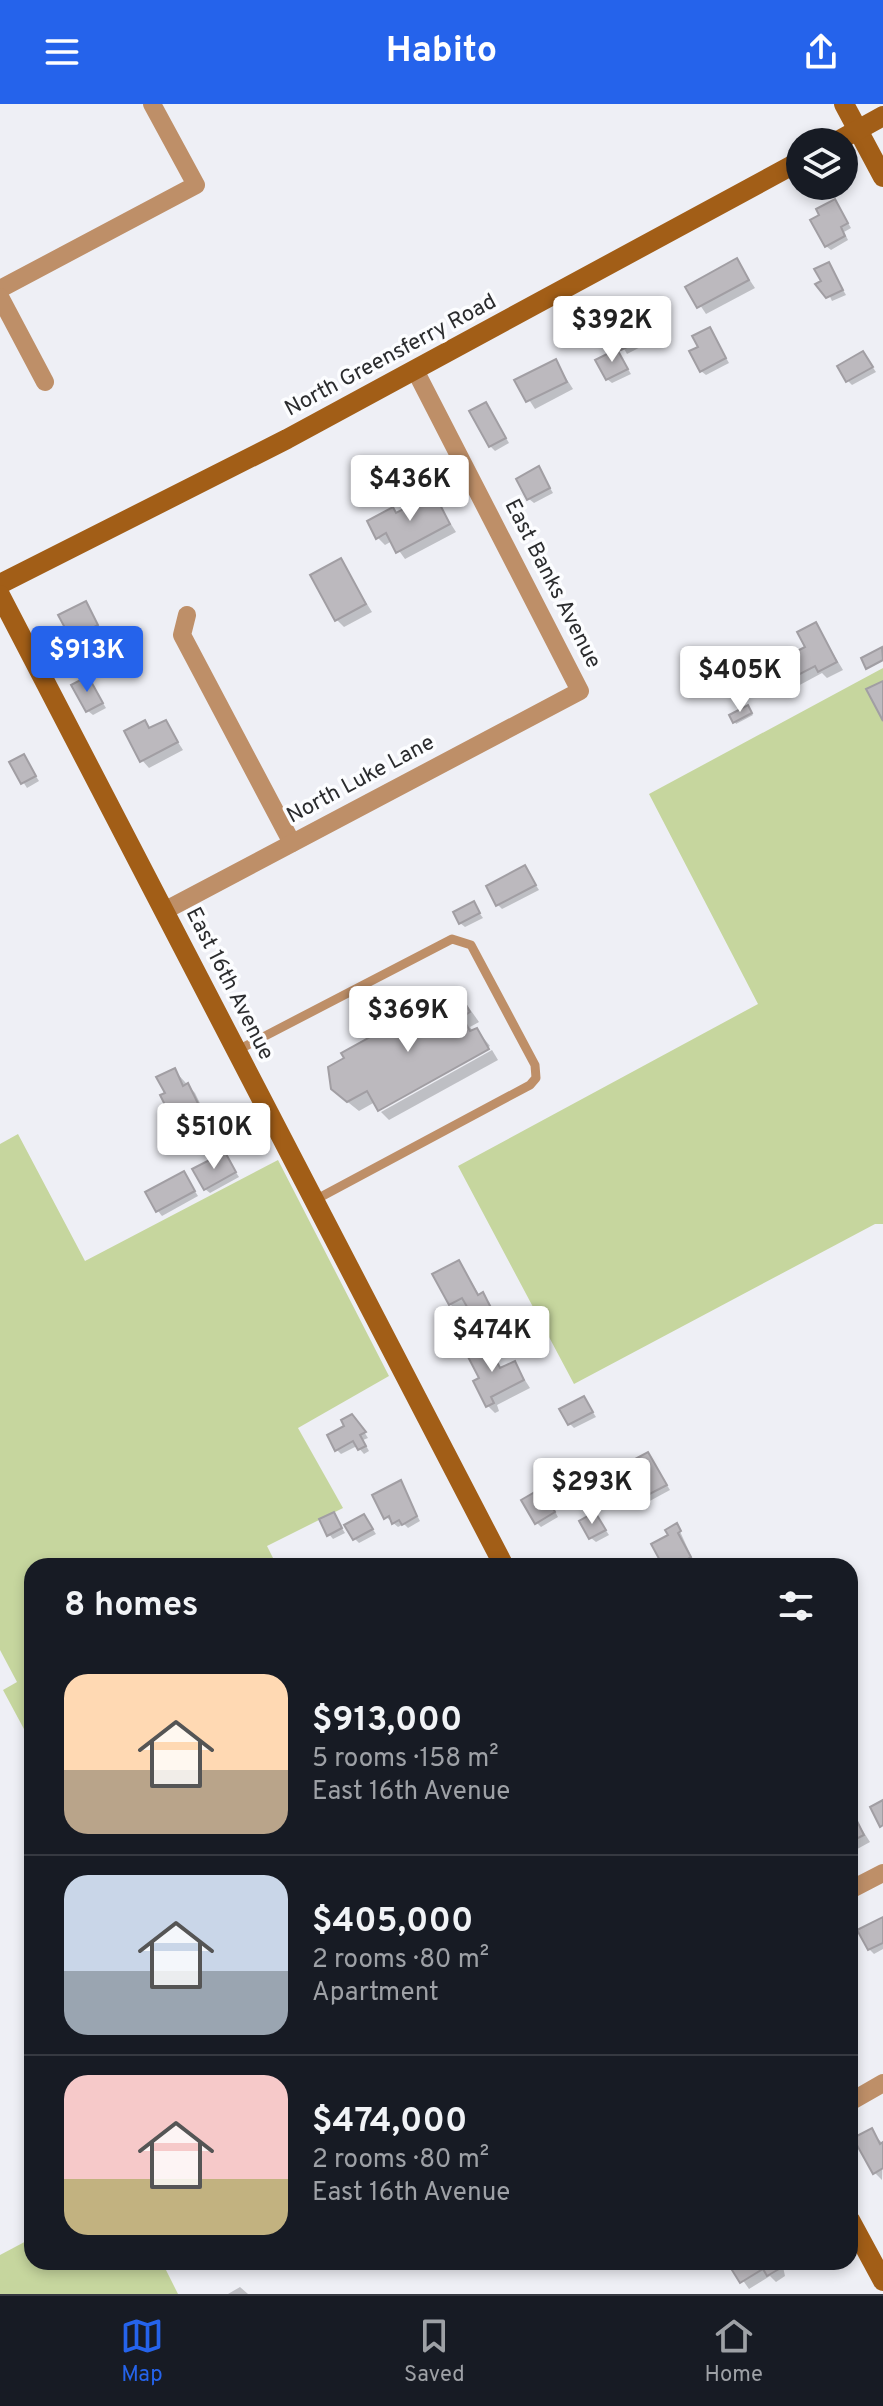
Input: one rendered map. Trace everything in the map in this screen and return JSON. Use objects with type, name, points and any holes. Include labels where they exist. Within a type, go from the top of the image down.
[{"type":"street","points":[[0,289],[196,185],[152,104]]},
{"type":"street","points":[[844,104],[857,128]]},
{"type":"street","points":[[883,116],[858,130],[883,177]]},
{"type":"street","name":"North Greensferry Road","points":[[0,584],[194,488],[786,169]]},
{"type":"street","points":[[0,297],[45,382]]},
{"type":"street","name":"East Banks Avenue","points":[[415,370],[580,691]]},
{"type":"street","name":"East 16th Avenue","points":[[0,595],[500,1558]]},
{"type":"street","points":[[187,615],[182,635],[292,843]]},
{"type":"street","name":"North Luke Lane","points":[[164,911],[580,691]]},
{"type":"street","points":[[858,1886],[883,1873]]},
{"type":"street","points":[[858,2097],[883,2083]]},
{"type":"street","points":[[858,2235],[883,2281]]},
{"type":"lane","points":[[236,1051],[452,939],[461,939],[471,945],[535,1065],[536,1078],[530,1085],[315,1200]]},
{"type":"green space","points":[[883,668],[883,1224],[875,1224],[574,1384],[458,1166],[758,1004],[649,794]]},
{"type":"green space","points":[[18,1134],[85,1261],[278,1160],[389,1376],[298,1428],[343,1508],[267,1546],[273,1558],[24,1558],[24,1729],[3,1690],[17,1682],[0,1650],[0,1144]]},
{"type":"green space","points":[[24,2242],[24,2270],[166,2270],[178,2294],[0,2294],[0,2255]]},
{"type":"building","points":[[836,200],[848,223],[841,227],[845,236],[825,247],[810,220],[819,215],[816,209]]},
{"type":"building","points":[[737,258],[749,280],[697,308],[685,287]]},
{"type":"building","points":[[829,262],[843,290],[826,298],[815,284],[821,281],[814,269]]},
{"type":"building","points":[[646,311],[657,333],[621,350],[610,329]]},
{"type":"building","points":[[710,327],[726,358],[700,372],[689,351],[698,347],[692,336]]},
{"type":"building","points":[[617,349],[628,369],[606,380],[595,360]]},
{"type":"building","points":[[863,351],[873,367],[846,382],[837,366]]},
{"type":"building","points":[[556,359],[567,382],[526,402],[514,380]]},
{"type":"building","points":[[486,402],[506,438],[489,447],[469,411]]},
{"type":"building","points":[[539,466],[550,488],[527,500],[516,479]]},
{"type":"building","points":[[434,493],[450,524],[396,553],[386,533],[376,539],[367,521],[393,507],[396,513]]},
{"type":"building","points":[[341,558],[366,604],[335,621],[310,575]]},
{"type":"building","points":[[86,601],[98,625],[71,639],[58,615]]},
{"type":"building","points":[[816,622],[837,662],[818,672],[815,666],[775,687],[764,668],[805,647],[797,632]]},
{"type":"building","points":[[882,647],[883,660],[866,669],[861,658]]},
{"type":"building","points":[[88,676],[103,703],[86,712],[71,685]]},
{"type":"building","points":[[883,681],[883,721],[866,689]]},
{"type":"building","points":[[748,705],[752,713],[733,723],[729,715]]},
{"type":"building","points":[[145,720],[149,728],[166,720],[178,742],[140,762],[124,731]]},
{"type":"building","points":[[24,754],[36,776],[21,784],[9,762]]},
{"type":"building","points":[[525,865],[536,885],[496,906],[486,886]]},
{"type":"building","points":[[474,901],[480,913],[459,924],[453,912]]},
{"type":"building","points":[[457,989],[470,1012],[462,1017],[470,1031],[477,1028],[489,1049],[378,1111],[367,1091],[347,1102],[331,1089],[328,1067],[344,1058],[341,1053]]},
{"type":"building","points":[[175,1068],[183,1086],[188,1083],[207,1122],[189,1132],[175,1105],[167,1109],[160,1095],[165,1093],[156,1077]]},
{"type":"building","points":[[225,1152],[236,1172],[204,1190],[192,1169]]},
{"type":"building","points":[[184,1171],[195,1191],[156,1212],[145,1192]]},
{"type":"building","points":[[459,1260],[478,1295],[483,1292],[492,1310],[474,1319],[462,1298],[449,1305],[432,1274]]},
{"type":"building","points":[[487,1343],[500,1368],[515,1361],[524,1380],[491,1397],[494,1403],[486,1407],[473,1381],[479,1378],[466,1353]]},
{"type":"building","points":[[584,1396],[593,1412],[568,1425],[559,1409]]},
{"type":"building","points":[[352,1414],[366,1432],[360,1435],[366,1446],[358,1450],[353,1441],[335,1451],[327,1435],[344,1426],[341,1420]]},
{"type":"building","points":[[648,1452],[667,1485],[640,1499],[622,1466]]},
{"type":"building","points":[[401,1480],[417,1516],[402,1525],[399,1520],[392,1524],[389,1516],[384,1519],[372,1495]]},
{"type":"building","points":[[542,1488],[555,1512],[535,1524],[521,1500]]},
{"type":"building","points":[[334,1512],[342,1528],[327,1536],[319,1519]]},
{"type":"building","points":[[595,1512],[606,1530],[589,1539],[579,1521]]},
{"type":"building","points":[[364,1514],[373,1529],[353,1540],[344,1525]]},
{"type":"building","points":[[677,1523],[681,1531],[678,1533],[691,1557],[659,1558],[651,1544],[668,1535],[665,1530]]},
{"type":"building","points":[[883,1800],[883,1825],[880,1827],[870,1807]]},
{"type":"building","points":[[858,1823],[864,1835],[858,1838]]},
{"type":"building","points":[[883,1917],[883,1943],[868,1950],[858,1930]]},
{"type":"building","points":[[872,2128],[880,2144],[883,2142],[883,2168],[873,2174],[858,2147],[858,2135]]},
{"type":"building","points":[[732,2270],[761,2270],[740,2283]]},
{"type":"building","points":[[764,2270],[777,2270],[767,2276]]}]
